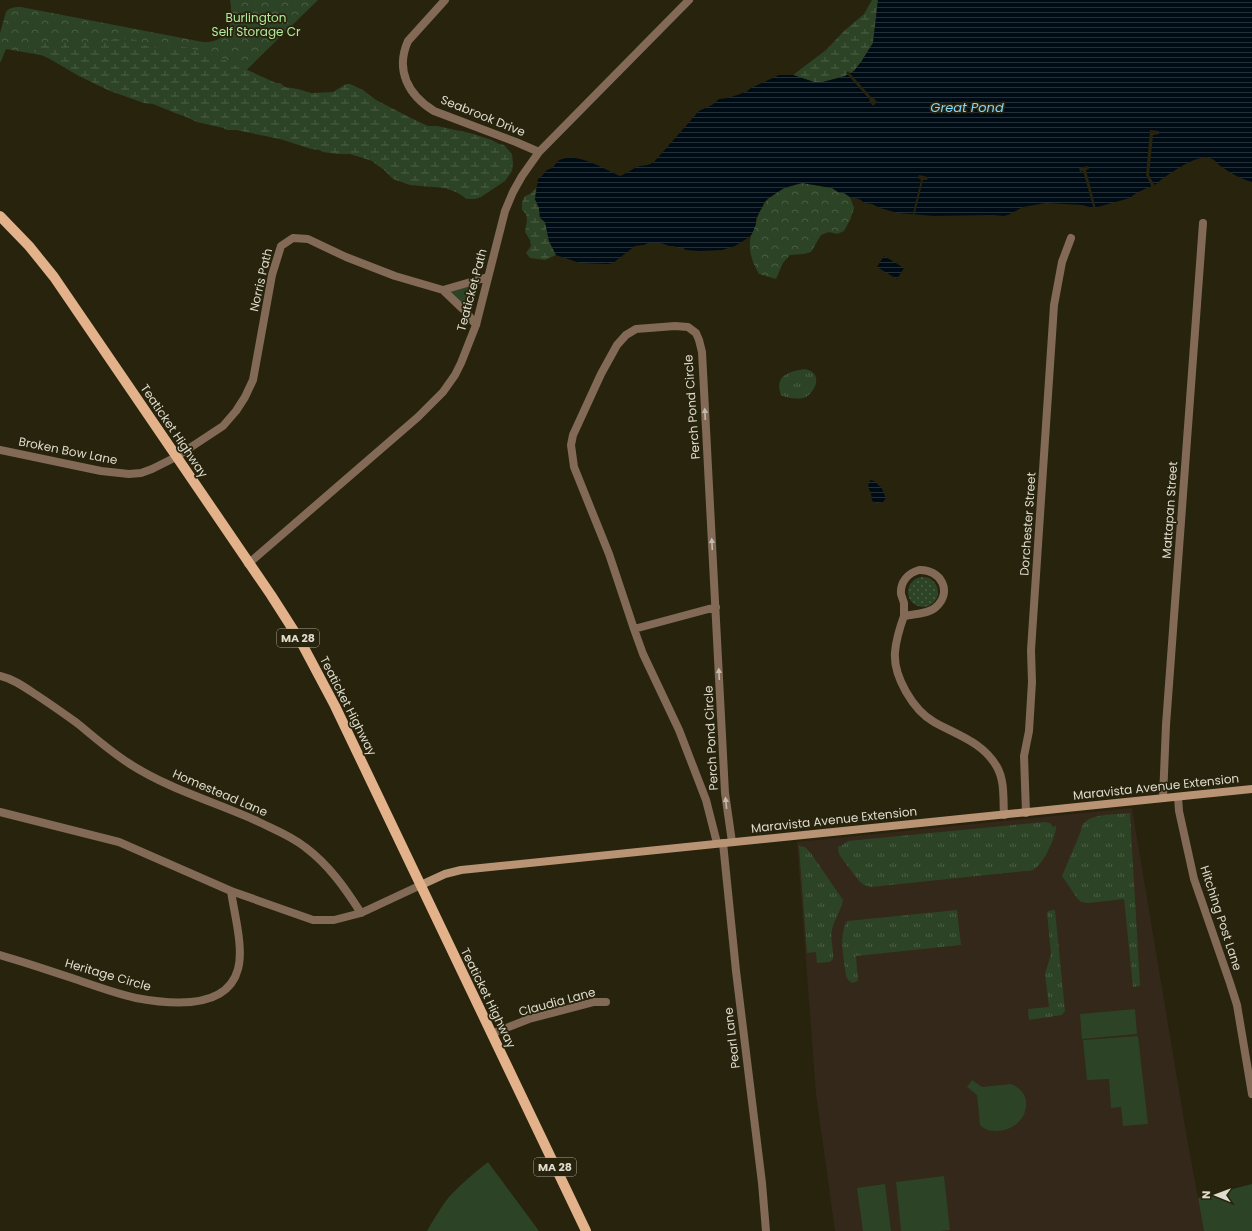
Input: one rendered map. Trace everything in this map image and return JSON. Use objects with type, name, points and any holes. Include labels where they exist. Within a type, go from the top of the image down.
[{"type":"main road","name":"Teaticket Highway","points":[[0,216],[29,246],[54,277],[301,642],[329,694],[586,1231]]},
{"type":"main road","name":"Maravista Avenue Extension","points":[[421,885],[445,874],[461,870],[1252,789]]},
{"type":"street","name":"Seabrook Drive","points":[[445,0],[408,41],[403,55],[403,72],[408,87],[434,111],[539,152]]},
{"type":"street","name":"Teaticket Path","points":[[248,564],[418,417],[444,392],[456,375],[468,348],[476,324],[505,211],[522,176],[539,152],[689,0]]},
{"type":"street","name":"Mattapan Street","points":[[1163,798],[1166,725],[1203,223]]},
{"type":"street","name":"Norris Path","points":[[176,457],[223,426],[236,411],[245,397],[253,380],[272,275],[281,246],[293,238],[308,239],[366,265],[395,276],[443,290],[476,324]]},
{"type":"street","name":"Dorchester Street","points":[[1026,813],[1024,756],[1029,731],[1032,682],[1031,650],[1054,305],[1062,262],[1071,238]]},
{"type":"street","points":[[443,290],[488,277]]},
{"type":"street","name":"Perch Pond Circle","points":[[720,843],[680,730],[644,654],[609,554],[574,467],[571,445],[573,435],[616,345],[626,335],[636,329],[675,326],[688,327],[696,333],[699,340],[702,359],[725,793],[732,842]]},
{"type":"street","name":"Broken Bow Lane","points":[[0,450],[101,471],[129,474],[141,473],[176,457]]},
{"type":"street","points":[[904,616],[928,612],[940,603],[944,589],[942,582],[932,572],[925,570],[912,572],[903,582],[901,595],[904,602],[904,616],[895,652],[897,667],[906,690],[916,707],[933,722],[971,740],[992,759],[997,767],[1002,781],[1004,815]]},
{"type":"street","points":[[634,629],[716,607]]},
{"type":"street","name":"Homestead Lane","points":[[0,676],[11,679],[58,709],[100,742],[144,772],[195,796],[239,813],[296,841],[326,865],[343,885],[362,913]]},
{"type":"street","name":"Hitching Post Lane","points":[[1178,797],[1179,811],[1194,879],[1237,1005],[1252,1094]]},
{"type":"street","points":[[0,812],[119,842],[231,891],[313,920],[334,920],[362,913],[421,885]]},
{"type":"street","name":"Pearl Lane","points":[[720,843],[762,1182],[766,1231]]},
{"type":"street","name":"Heritage Circle","points":[[0,954],[134,998],[159,1002],[180,1003],[206,1000],[216,997],[224,992],[236,977],[239,968],[240,945],[231,891]]},
{"type":"street","name":"Claudia Lane","points":[[491,1034],[530,1019],[594,1002],[606,1002]]},
{"type":"shaded area","points":[[1132,808],[1204,1231],[835,1231],[816,1094],[797,842]]},
{"type":"green space","name":"Burlington Self Storage Cr","points":[[230,0],[318,0],[227,89],[196,82],[6,49],[0,63],[0,33],[6,12],[9,9],[21,7],[203,42],[219,39],[228,30],[231,16]]},
{"type":"green space","points":[[872,0],[878,0],[873,43],[854,71],[845,76],[823,82],[814,82],[793,75],[826,50],[843,32],[864,14]]},
{"type":"green space","points":[[114,39],[136,40],[143,45],[154,48],[180,46],[202,51],[224,59],[231,65],[241,67],[276,83],[280,83],[285,87],[311,93],[333,92],[346,84],[350,84],[363,90],[376,100],[428,126],[437,126],[470,133],[504,145],[512,154],[512,171],[505,181],[481,197],[475,199],[467,199],[458,193],[445,188],[410,185],[393,179],[372,161],[363,158],[350,154],[323,152],[280,139],[236,130],[227,130],[197,122],[153,104],[144,103],[110,91],[32,51],[29,49],[28,45],[57,42],[101,43]]},
{"type":"green space","points":[[802,183],[832,188],[850,197],[854,208],[850,220],[844,231],[837,234],[829,232],[821,235],[811,252],[790,255],[783,263],[776,279],[759,274],[752,259],[750,240],[762,207],[766,201],[778,192],[793,185]]},
{"type":"green space","points":[[536,188],[535,199],[539,208],[540,218],[545,222],[549,241],[556,255],[545,260],[530,258],[526,253],[531,246],[530,240],[525,232],[527,220],[526,214],[522,210],[522,202],[525,196],[530,194]]},
{"type":"green space","points":[[475,284],[478,286],[472,309],[466,308],[451,293],[451,291]]},
{"type":"green space","points":[[804,369],[810,370],[816,377],[815,385],[810,394],[806,397],[800,398],[790,398],[781,395],[779,388],[781,379],[788,373]]},
{"type":"green space","points":[[923,577],[934,581],[938,592],[934,603],[923,607],[912,603],[908,592],[912,581]]},
{"type":"green space","points":[[1130,813],[1140,986],[1133,987],[1124,899],[1088,903],[1081,902],[1062,876],[1083,825],[1087,820],[1093,817]]},
{"type":"green space","points":[[1045,822],[1050,823],[1053,827],[1056,826],[1056,830],[1045,856],[1038,866],[1030,871],[871,887],[864,885],[859,881],[840,856],[838,850],[838,846],[841,846],[848,841]]},
{"type":"green space","points":[[799,846],[805,847],[810,852],[843,900],[832,930],[831,937],[833,959],[830,962],[817,963],[816,952],[807,953]]},
{"type":"green space","points":[[957,910],[961,945],[856,956],[858,980],[853,983],[847,978],[842,941],[844,927],[847,921]]},
{"type":"green space","points":[[1055,910],[1065,1011],[1062,1015],[1029,1020],[1028,1009],[1049,1007],[1045,974],[1051,954],[1047,913],[1048,911]]},
{"type":"green space","points":[[1135,1009],[1137,1034],[1082,1039],[1080,1014]]},
{"type":"green space","points":[[1138,1036],[1148,1124],[1123,1126],[1121,1107],[1111,1108],[1109,1079],[1087,1080],[1083,1040]]},
{"type":"green space","points":[[972,1080],[982,1087],[1011,1084],[1020,1089],[1025,1096],[1026,1104],[1025,1112],[1021,1119],[1015,1125],[1007,1129],[992,1131],[982,1127],[980,1125],[977,1095],[967,1087]]},
{"type":"green space","points":[[488,1162],[539,1231],[427,1231],[449,1197]]},
{"type":"green space","points":[[944,1176],[950,1230],[901,1231],[896,1182]]},
{"type":"green space","points":[[885,1184],[891,1231],[863,1231],[857,1188]]},
{"type":"green space","points":[[1252,1184],[1252,1231],[1204,1231],[1198,1198]]},
{"type":"water","name":"Great Pond","points":[[878,0],[1252,0],[1252,182],[1235,175],[1219,165],[1213,159],[1200,158],[1193,160],[1179,168],[1161,179],[1158,183],[1140,191],[1130,198],[1094,208],[1082,205],[1046,203],[1023,207],[1004,216],[934,216],[898,213],[865,203],[832,188],[802,183],[784,188],[764,202],[756,219],[756,224],[752,234],[735,246],[722,250],[686,250],[661,243],[648,243],[635,246],[613,263],[608,264],[580,263],[556,255],[549,241],[545,222],[540,218],[539,208],[535,199],[538,179],[547,170],[551,169],[557,162],[565,158],[581,159],[598,165],[620,176],[638,167],[654,162],[699,111],[712,105],[719,99],[728,98],[746,92],[751,88],[779,75],[793,75],[814,82],[823,82],[845,76],[854,71],[873,43]]},
{"type":"water","points":[[884,256],[904,268],[897,279],[877,267]]},
{"type":"water","points":[[871,480],[876,482],[881,487],[886,498],[883,502],[877,503],[872,501],[871,493],[868,487]]},
{"type":"pier","points":[[848,71],[877,102],[873,106],[869,101],[870,100],[846,73]]},
{"type":"pier","points":[[1150,130],[1159,131],[1159,134],[1153,135],[1149,175],[1155,186],[1152,188],[1146,175]]},
{"type":"pier","points":[[1088,166],[1089,169],[1086,170],[1096,209],[1094,210],[1083,171],[1080,172],[1079,168]]},
{"type":"pier","points":[[919,175],[928,177],[927,180],[923,180],[914,217],[912,217],[921,180],[918,178]]}]
